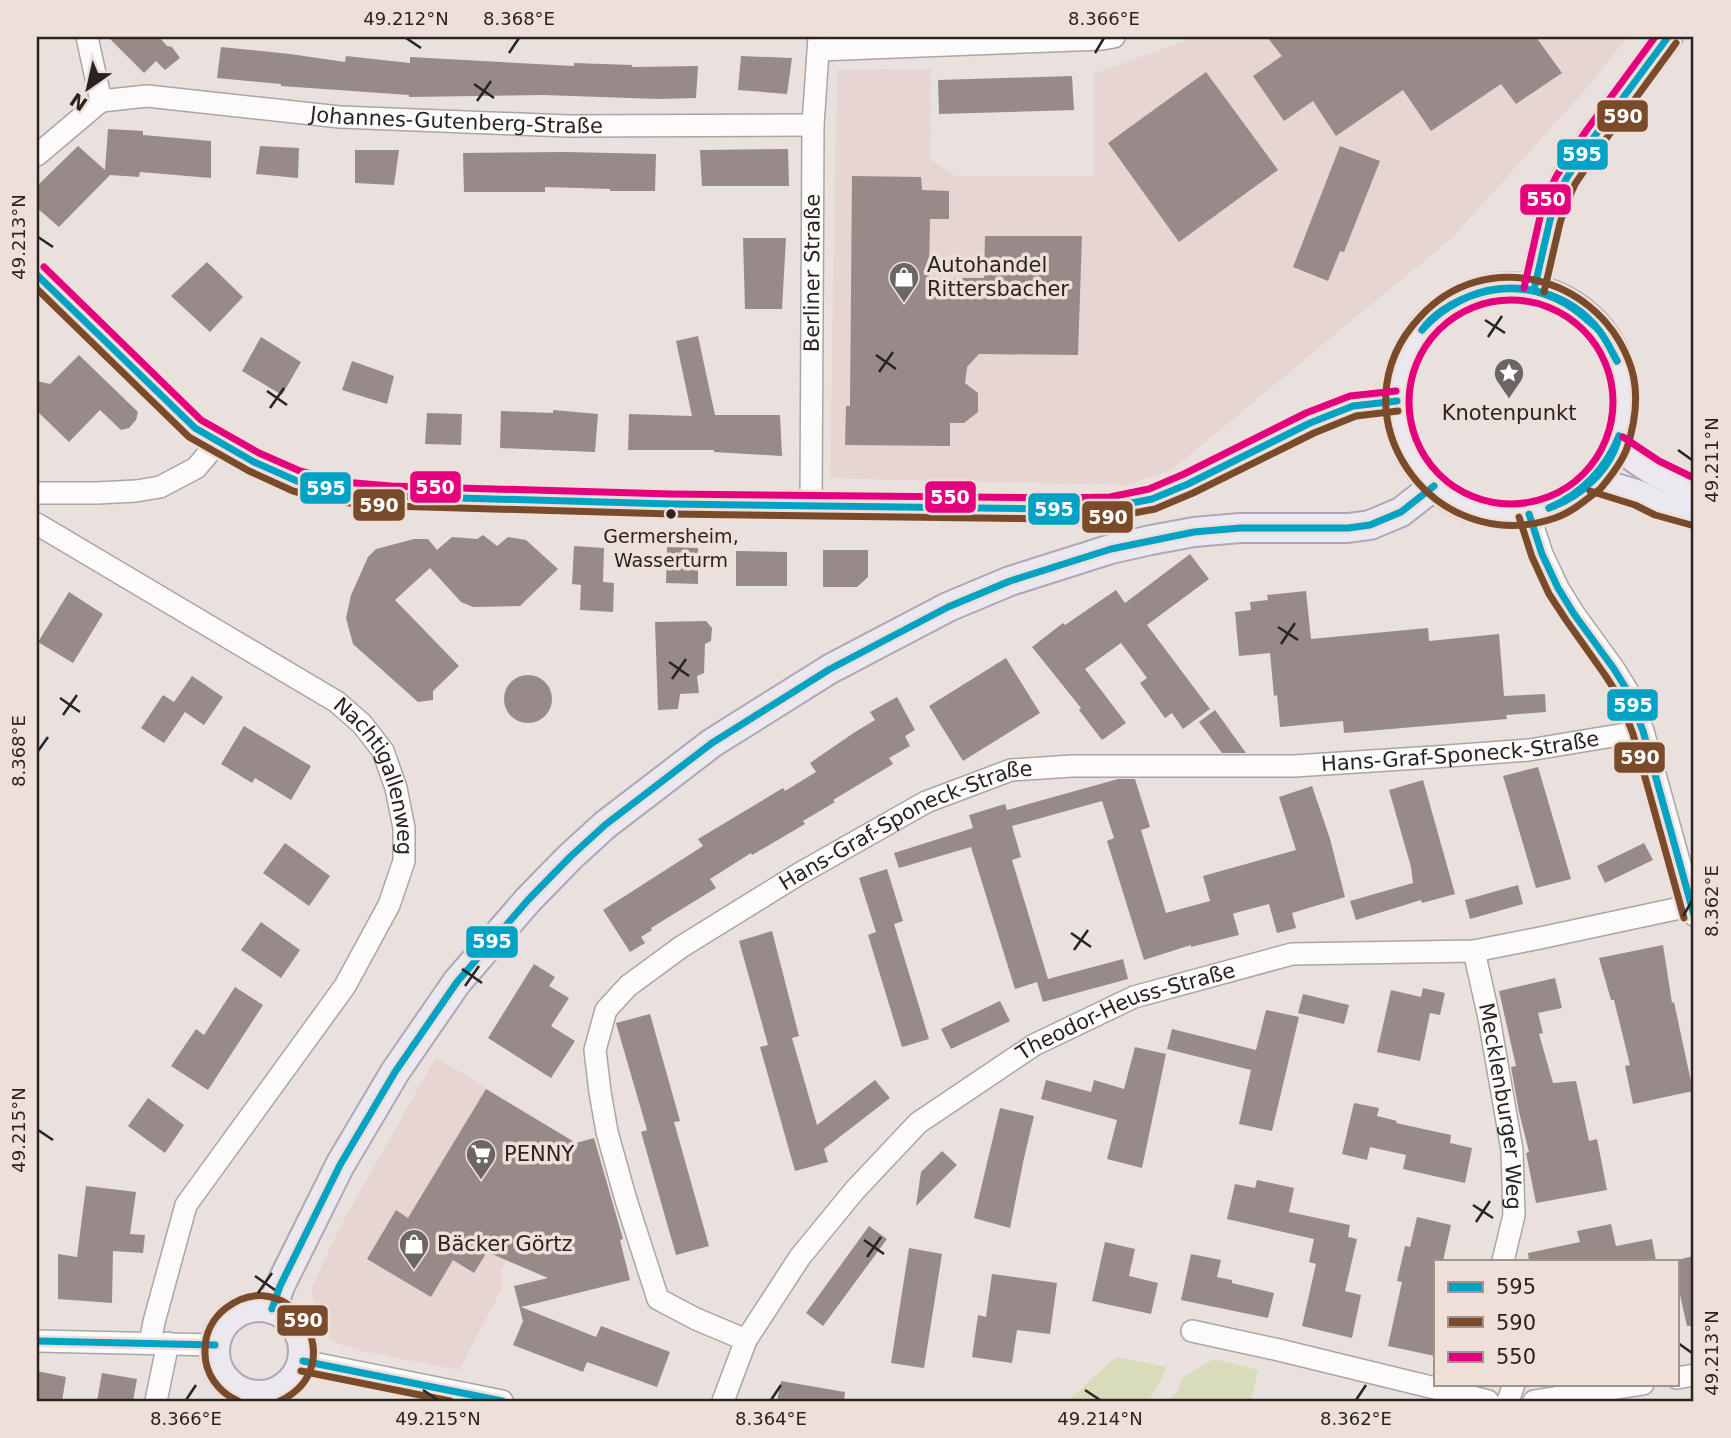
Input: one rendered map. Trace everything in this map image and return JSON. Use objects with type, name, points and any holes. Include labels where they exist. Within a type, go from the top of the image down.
[{"type":"main road","points":[[1534,290],[1550,220],[1566,179],[1668,37]]},
{"type":"main road","points":[[1494,288],[1534,290],[1558,298],[1579,310],[1598,327],[1612,348],[1621,371],[1625,396],[1624,420],[1617,444],[1607,464],[1593,481],[1574,496],[1553,508],[1529,514],[1508,516],[1488,513],[1469,508],[1434,486],[1411,456],[1398,420],[1397,401],[1401,371],[1413,343],[1425,327],[1439,313],[1456,302],[1474,293],[1494,288]]},
{"type":"main road","points":[[1617,444],[1653,471],[1694,489]]},
{"type":"main road","points":[[1593,481],[1694,515]]},
{"type":"main road","points":[[272,1308],[280,1286],[340,1165],[395,1072],[457,982],[528,900],[570,857],[605,825],[712,743],[830,669],[948,607],[1010,581],[1111,549],[1194,532],[1240,528],[1349,528],[1370,525],[1401,512],[1434,486]]},
{"type":"main road","points":[[257,1306],[272,1308],[294,1323],[304,1347],[303,1361],[298,1374],[288,1385],[276,1392],[247,1397],[226,1380],[219,1370],[215,1345],[220,1330],[229,1318],[242,1310],[257,1306]]},
{"type":"street","points":[[37,155],[100,101],[87,37]]},
{"type":"street","points":[[819,43],[1114,37]]},
{"type":"street","name":"Berliner Straße","points":[[811,507],[813,125],[819,43]]},
{"type":"street","name":"Johannes-Gutenberg-Straße","points":[[100,101],[147,96],[340,117],[568,126],[813,125]]},
{"type":"street","points":[[37,275],[195,428],[254,462],[298,481],[341,492],[404,497],[811,507],[1111,507],[1152,499],[1176,489],[1353,406],[1397,401]]},
{"type":"street","points":[[37,493],[97,493],[160,487],[196,468],[218,442]]},
{"type":"street","points":[[1529,514],[1542,554],[1558,588],[1628,691],[1643,732],[1693,908]]},
{"type":"street","name":"Nachtigallenweg","points":[[37,524],[338,702],[362,724],[383,751],[396,788],[404,828],[404,861],[389,905],[345,986],[186,1205],[154,1322],[159,1343],[156,1401]]},
{"type":"street","name":"Hans-Graf-Sponeck-Straße","points":[[746,1340],[696,1319],[658,1298],[626,1200],[607,1132],[600,1091],[595,1050],[606,1010],[628,986],[681,947],[799,874],[926,802],[1011,770],[1072,766],[1294,766],[1529,750],[1643,732]]},
{"type":"street","name":"Theodor-Heuss-Straße","points":[[723,1401],[746,1340],[800,1257],[855,1190],[918,1123],[1034,1045],[1134,997],[1292,954],[1474,951],[1693,908]]},
{"type":"street","name":"Mecklenburger Weg","points":[[1474,951],[1489,1018],[1512,1150],[1514,1215],[1503,1260]]},
{"type":"street","points":[[1192,1331],[1488,1401]]},
{"type":"street","points":[[37,1341],[215,1345]]},
{"type":"street","points":[[303,1361],[502,1401]]},
{"type":"street","points":[[1534,1401],[1630,1386]]},
{"type":"shaded area","points":[[1188,37],[1627,37],[1593,81],[1453,237],[1170,471],[1126,485],[830,478],[837,70],[931,69],[930,159],[956,176],[1093,176],[1093,74],[1185,41]]},
{"type":"shaded area","points":[[436,1057],[576,1143],[501,1270],[502,1288],[459,1370],[362,1351],[331,1341],[321,1328],[311,1290],[341,1225]]},
{"type":"green space","points":[[1116,1357],[1167,1367],[1148,1401],[1068,1401]]},
{"type":"green space","points":[[1214,1359],[1258,1370],[1251,1401],[1169,1401],[1178,1390],[1183,1377]]},
{"type":"building","points":[[108,37],[159,37],[167,46],[172,47],[180,58],[165,70],[156,61],[144,73]]},
{"type":"building","points":[[1267,37],[1536,37],[1562,73],[1516,104],[1501,84],[1431,131],[1403,90],[1336,136],[1313,101],[1284,121],[1253,76],[1282,56]]},
{"type":"building","points":[[221,47],[345,62],[346,56],[410,63],[410,57],[574,66],[574,63],[632,67],[698,66],[696,98],[543,95],[409,97],[281,86],[217,78]]},
{"type":"building","points":[[741,56],[792,58],[787,94],[738,90]]},
{"type":"building","points":[[1206,72],[1278,170],[1179,242],[1108,143]]},
{"type":"building","points":[[1072,76],[1074,110],[939,114],[938,80]]},
{"type":"building","points":[[108,129],[211,141],[211,178],[140,172],[139,177],[110,175],[59,227],[37,208],[37,186],[78,146],[105,170]]},
{"type":"building","points":[[260,146],[299,148],[298,178],[256,174]]},
{"type":"building","points":[[1340,146],[1380,161],[1344,252],[1340,251],[1328,281],[1293,267]]},
{"type":"building","points":[[788,149],[789,186],[702,186],[700,150]]},
{"type":"building","points":[[355,150],[399,150],[394,185],[355,183]]},
{"type":"building","points":[[463,153],[656,154],[655,191],[545,187],[545,192],[464,192]]},
{"type":"building","name":"Autohandel Rittersbacher","points":[[852,176],[921,177],[922,190],[949,191],[949,219],[930,219],[929,278],[984,278],[985,236],[1082,236],[1078,355],[979,354],[967,367],[965,383],[978,393],[978,412],[964,423],[950,423],[950,446],[845,445],[846,406],[850,406]]},
{"type":"building","points":[[743,238],[786,238],[782,309],[745,309]]},
{"type":"building","points":[[207,262],[243,297],[210,332],[171,296]]},
{"type":"building","points":[[698,336],[715,415],[780,415],[782,456],[714,450],[628,450],[629,414],[692,416],[676,341]]},
{"type":"building","points":[[261,337],[301,362],[282,395],[242,371]]},
{"type":"building","points":[[79,355],[138,412],[136,420],[129,428],[121,430],[100,410],[69,442],[37,411],[37,381],[50,384]]},
{"type":"building","points":[[352,361],[394,376],[387,404],[342,390]]},
{"type":"building","points":[[553,410],[598,414],[595,452],[500,448],[501,411],[553,413]]},
{"type":"building","points":[[427,413],[462,414],[461,445],[425,444]]},
{"type":"building","points":[[483,535],[497,546],[508,537],[526,540],[558,569],[520,606],[473,607],[461,602],[430,568],[395,600],[459,666],[433,691],[433,700],[418,702],[353,644],[346,618],[351,595],[368,557],[376,549],[414,539],[428,539],[437,550],[452,537],[477,539]]},
{"type":"building","points":[[574,546],[604,548],[603,582],[614,583],[613,612],[580,610],[581,585],[572,584]]},
{"type":"building","points":[[667,547],[698,548],[698,584],[666,583]]},
{"type":"building","points":[[823,550],[868,550],[868,577],[857,587],[823,587]]},
{"type":"building","points":[[736,551],[787,552],[787,586],[736,586]]},
{"type":"building","points":[[1190,554],[1209,579],[1147,625],[1210,709],[1183,729],[1172,713],[1165,718],[1140,683],[1147,678],[1121,643],[1085,669],[1126,723],[1102,740],[1079,710],[1081,708],[1032,647],[1063,623],[1065,625],[1116,590],[1125,603]]},
{"type":"building","points":[[1306,591],[1311,639],[1428,628],[1429,641],[1499,634],[1504,696],[1545,694],[1546,712],[1506,715],[1507,719],[1344,733],[1343,721],[1280,727],[1270,653],[1239,656],[1235,612],[1251,610],[1250,602],[1268,600],[1267,595]]},
{"type":"building","points":[[69,592],[103,614],[73,663],[38,642]]},
{"type":"building","points":[[706,621],[712,628],[711,641],[705,644],[704,673],[697,676],[699,693],[680,694],[678,709],[658,710],[655,622]]},
{"type":"building","points":[[1006,658],[1040,713],[963,761],[929,706]]},
{"type":"building","points":[[528,675],[537,676],[545,682],[551,690],[551,708],[545,716],[537,722],[528,723],[519,722],[511,716],[505,708],[504,699],[505,690],[511,682],[519,676]]},
{"type":"building","points":[[192,676],[223,697],[204,725],[185,712],[164,743],[141,728],[163,695],[174,702]]},
{"type":"building","points":[[897,697],[915,730],[905,736],[910,746],[889,758],[893,764],[833,800],[835,802],[803,821],[805,824],[710,879],[716,888],[651,928],[652,930],[641,937],[645,943],[630,952],[603,910],[703,846],[698,839],[783,788],[785,791],[816,772],[810,763],[875,720],[870,712]]},
{"type":"building","points":[[1215,710],[1246,753],[1222,753],[1199,722]]},
{"type":"building","points":[[244,726],[311,766],[291,800],[255,778],[252,783],[221,764]]},
{"type":"building","points":[[1538,767],[1571,879],[1536,888],[1503,776]]},
{"type":"building","points":[[1118,779],[1135,779],[1150,827],[1141,830],[1166,913],[1210,901],[1203,876],[1296,850],[1279,797],[1312,786],[1330,839],[1345,897],[1292,913],[1296,928],[1277,933],[1269,904],[1235,913],[1233,914],[1239,935],[1191,945],[1144,960],[1107,841],[1114,838],[1102,801],[1012,826],[1021,857],[1012,860],[1048,979],[1123,959],[1128,979],[1043,1002],[1037,982],[1015,989],[971,847],[899,868],[894,853],[973,828],[969,815],[1005,804],[1007,810]]},
{"type":"building","points":[[1423,780],[1455,894],[1422,903],[1421,900],[1356,920],[1350,901],[1413,883],[1389,790]]},
{"type":"building","points":[[285,843],[330,876],[309,906],[263,873]]},
{"type":"building","points":[[1644,843],[1653,860],[1605,883],[1597,866]]},
{"type":"building","points":[[887,869],[903,921],[894,924],[929,1039],[902,1047],[868,935],[876,932],[859,878]]},
{"type":"building","points":[[1518,885],[1523,904],[1470,919],[1465,900]]},
{"type":"building","points":[[261,922],[300,950],[281,978],[241,950]]},
{"type":"building","points":[[772,931],[799,1036],[792,1038],[817,1125],[875,1080],[890,1098],[824,1149],[828,1162],[795,1171],[760,1047],[768,1045],[739,941]]},
{"type":"building","points":[[1663,945],[1672,1003],[1674,1002],[1693,1091],[1633,1104],[1625,1066],[1630,1065],[1614,1000],[1611,1000],[1599,958]]},
{"type":"building","points":[[534,964],[555,977],[549,986],[569,998],[551,1026],[575,1041],[551,1078],[488,1038]]},
{"type":"building","points":[[1555,978],[1562,1008],[1538,1013],[1543,1033],[1539,1034],[1553,1083],[1576,1081],[1589,1141],[1597,1139],[1607,1190],[1536,1203],[1526,1153],[1529,1152],[1511,1067],[1516,1066],[1499,991]]},
{"type":"building","points":[[235,987],[263,1005],[208,1090],[171,1066],[196,1029],[204,1035]]},
{"type":"building","points":[[1423,988],[1445,993],[1440,1015],[1430,1013],[1420,1061],[1377,1052],[1391,990],[1421,997]]},
{"type":"building","points":[[1303,994],[1349,1005],[1344,1024],[1298,1013]]},
{"type":"building","points":[[1000,1001],[1010,1021],[951,1049],[941,1029]]},
{"type":"building","points":[[1266,1010],[1299,1017],[1272,1131],[1239,1124],[1251,1070],[1167,1049],[1172,1029],[1256,1050]]},
{"type":"building","points":[[650,1014],[680,1121],[674,1122],[709,1246],[676,1255],[641,1132],[647,1130],[616,1023]]},
{"type":"building","points":[[1135,1047],[1166,1054],[1142,1168],[1107,1159],[1117,1120],[1041,1099],[1046,1080],[1091,1092],[1094,1080],[1124,1089]]},
{"type":"building","points":[[486,1089],[576,1143],[594,1138],[623,1239],[620,1240],[630,1280],[521,1307],[596,1337],[601,1326],[670,1352],[657,1387],[587,1362],[583,1372],[513,1345],[523,1321],[514,1286],[548,1278],[487,1252],[474,1273],[453,1260],[431,1297],[367,1259],[396,1210],[408,1218]]},
{"type":"building","points":[[148,1098],[184,1125],[165,1153],[128,1126]]},
{"type":"building","points":[[1354,1103],[1379,1108],[1377,1116],[1397,1121],[1396,1123],[1451,1135],[1450,1143],[1472,1148],[1465,1183],[1403,1169],[1406,1155],[1370,1147],[1367,1160],[1342,1154]]},
{"type":"building","points":[[1000,1108],[1034,1116],[1010,1228],[974,1218]]},
{"type":"building","points":[[942,1151],[957,1165],[916,1206],[921,1172]]},
{"type":"building","points":[[1257,1180],[1294,1188],[1289,1212],[1350,1225],[1348,1237],[1357,1239],[1345,1291],[1361,1295],[1352,1338],[1302,1326],[1316,1264],[1309,1262],[1314,1239],[1227,1219],[1235,1184],[1255,1188]]},
{"type":"building","points":[[86,1186],[136,1192],[130,1234],[145,1235],[143,1253],[113,1251],[112,1303],[58,1299],[58,1254],[77,1257]]},
{"type":"building","points":[[1417,1217],[1451,1225],[1443,1260],[1434,1260],[1434,1356],[1388,1346],[1402,1282],[1397,1281],[1405,1246],[1410,1247]]},
{"type":"building","points":[[1611,1224],[1616,1246],[1652,1239],[1656,1260],[1529,1260],[1528,1253],[1580,1242],[1577,1231]]},
{"type":"building","points":[[869,1226],[887,1239],[823,1326],[806,1313]]},
{"type":"building","points":[[1105,1242],[1135,1249],[1129,1276],[1158,1283],[1151,1314],[1092,1301]]},
{"type":"building","points":[[909,1248],[942,1254],[924,1368],[891,1363]]},
{"type":"building","points":[[1191,1254],[1221,1260],[1217,1277],[1274,1293],[1268,1318],[1181,1300]]},
{"type":"building","points":[[1694,1256],[1694,1326],[1687,1326],[1678,1286],[1677,1260]]},
{"type":"building","points":[[992,1274],[1057,1283],[1050,1334],[1017,1330],[1012,1363],[972,1357],[978,1315],[986,1317]]},
{"type":"building","points":[[37,1371],[66,1377],[62,1401],[37,1401]]},
{"type":"building","points":[[102,1373],[137,1379],[133,1401],[97,1401]]},
{"type":"building","points":[[781,1381],[845,1392],[844,1401],[777,1401]]},
{"type":"transit line","name":"550","points":[[1524,288],[1540,217],[1557,175],[1655,37]]},
{"type":"transit line","name":"595","points":[[1534,290],[1550,220],[1566,179],[1668,37]]},
{"type":"transit line","name":"590","points":[[1544,292],[1560,223],[1575,184],[1676,43]]},
{"type":"transit line","name":"550","points":[[44,267],[201,420],[259,453],[300,471],[343,482],[391,486],[671,494],[1110,497],[1149,489],[1306,413],[1350,396],[1396,391]]},
{"type":"transit line","name":"595","points":[[37,275],[195,428],[254,462],[297,481],[341,492],[390,496],[671,504],[1062,509],[1111,507],[1152,499],[1188,484],[1310,423],[1353,406],[1397,401]]},
{"type":"transit line","name":"590","points":[[1600,489],[1555,518],[1510,525],[1469,518],[1435,498],[1408,469],[1391,434],[1386,395],[1395,355],[1420,317],[1446,295],[1475,282],[1505,277],[1535,280],[1564,290],[1590,307],[1612,330],[1628,359],[1635,392],[1633,426],[1627,448],[1601,488]]},
{"type":"transit line","name":"590","points":[[37,289],[189,437],[249,471],[293,491],[338,502],[390,506],[671,514],[1062,519],[1112,517],[1155,509],[1314,433],[1356,416],[1398,411]]},
{"type":"transit line","name":"595","points":[[1422,330],[1447,307],[1465,298],[1499,289],[1534,290],[1566,302],[1581,312],[1601,333],[1617,361]]},
{"type":"transit line","name":"595","points":[[1422,330],[1459,301],[1502,289],[1523,290],[1545,294],[1566,304],[1585,318],[1601,333],[1617,361]]},
{"type":"transit line","name":"550","points":[[1511,300],[1550,308],[1568,317],[1583,330],[1596,345],[1605,363],[1613,402],[1605,441],[1596,459],[1583,474],[1568,487],[1550,496],[1511,504],[1472,496],[1454,487],[1439,474],[1426,459],[1417,441],[1409,402],[1417,363],[1426,345],[1439,330],[1454,317],[1472,308],[1511,300]]},
{"type":"transit line","name":"595","points":[[1549,508],[1572,495],[1591,479],[1607,459],[1619,436]]},
{"type":"transit line","name":"595","points":[[1549,508],[1572,497],[1593,481],[1609,460],[1619,436]]},
{"type":"transit line","name":"550","points":[[1623,437],[1659,461],[1694,478]]},
{"type":"transit line","name":"595","points":[[272,1309],[280,1286],[340,1165],[395,1072],[457,982],[528,900],[570,857],[605,825],[712,743],[830,669],[948,607],[1010,581],[1111,549],[1194,532],[1240,528],[1348,528],[1370,525],[1401,512],[1434,486]]},
{"type":"transit line","name":"590","points":[[1590,491],[1691,525]]},
{"type":"transit line","name":"595","points":[[1529,514],[1542,554],[1558,588],[1627,690],[1643,731],[1694,915]]},
{"type":"transit line","name":"590","points":[[1519,517],[1532,557],[1549,594],[1618,695],[1633,734],[1684,918]]},
{"type":"transit line","name":"590","points":[[238,1401],[214,1381],[205,1358],[205,1344],[211,1326],[221,1312],[249,1297],[272,1297],[291,1307],[305,1323],[312,1343],[312,1365],[302,1385],[280,1401]]},
{"type":"transit line","name":"595","points":[[37,1341],[215,1345]]},
{"type":"transit line","name":"595","points":[[303,1361],[502,1401]]},
{"type":"transit line","name":"590","points":[[301,1371],[450,1401]]},
{"type":"place","name":"Autohandel Rittersbacher","points":[[904,304]]},
{"type":"place","name":"Knotenpunkt","points":[[1509,400]]},
{"type":"place","name":"Germersheim, Wasserturm","points":[[671,514]]},
{"type":"place","name":"PENNY","points":[[481,1181]]},
{"type":"place","name":"Bäcker Görtz","points":[[414,1271]]}]
